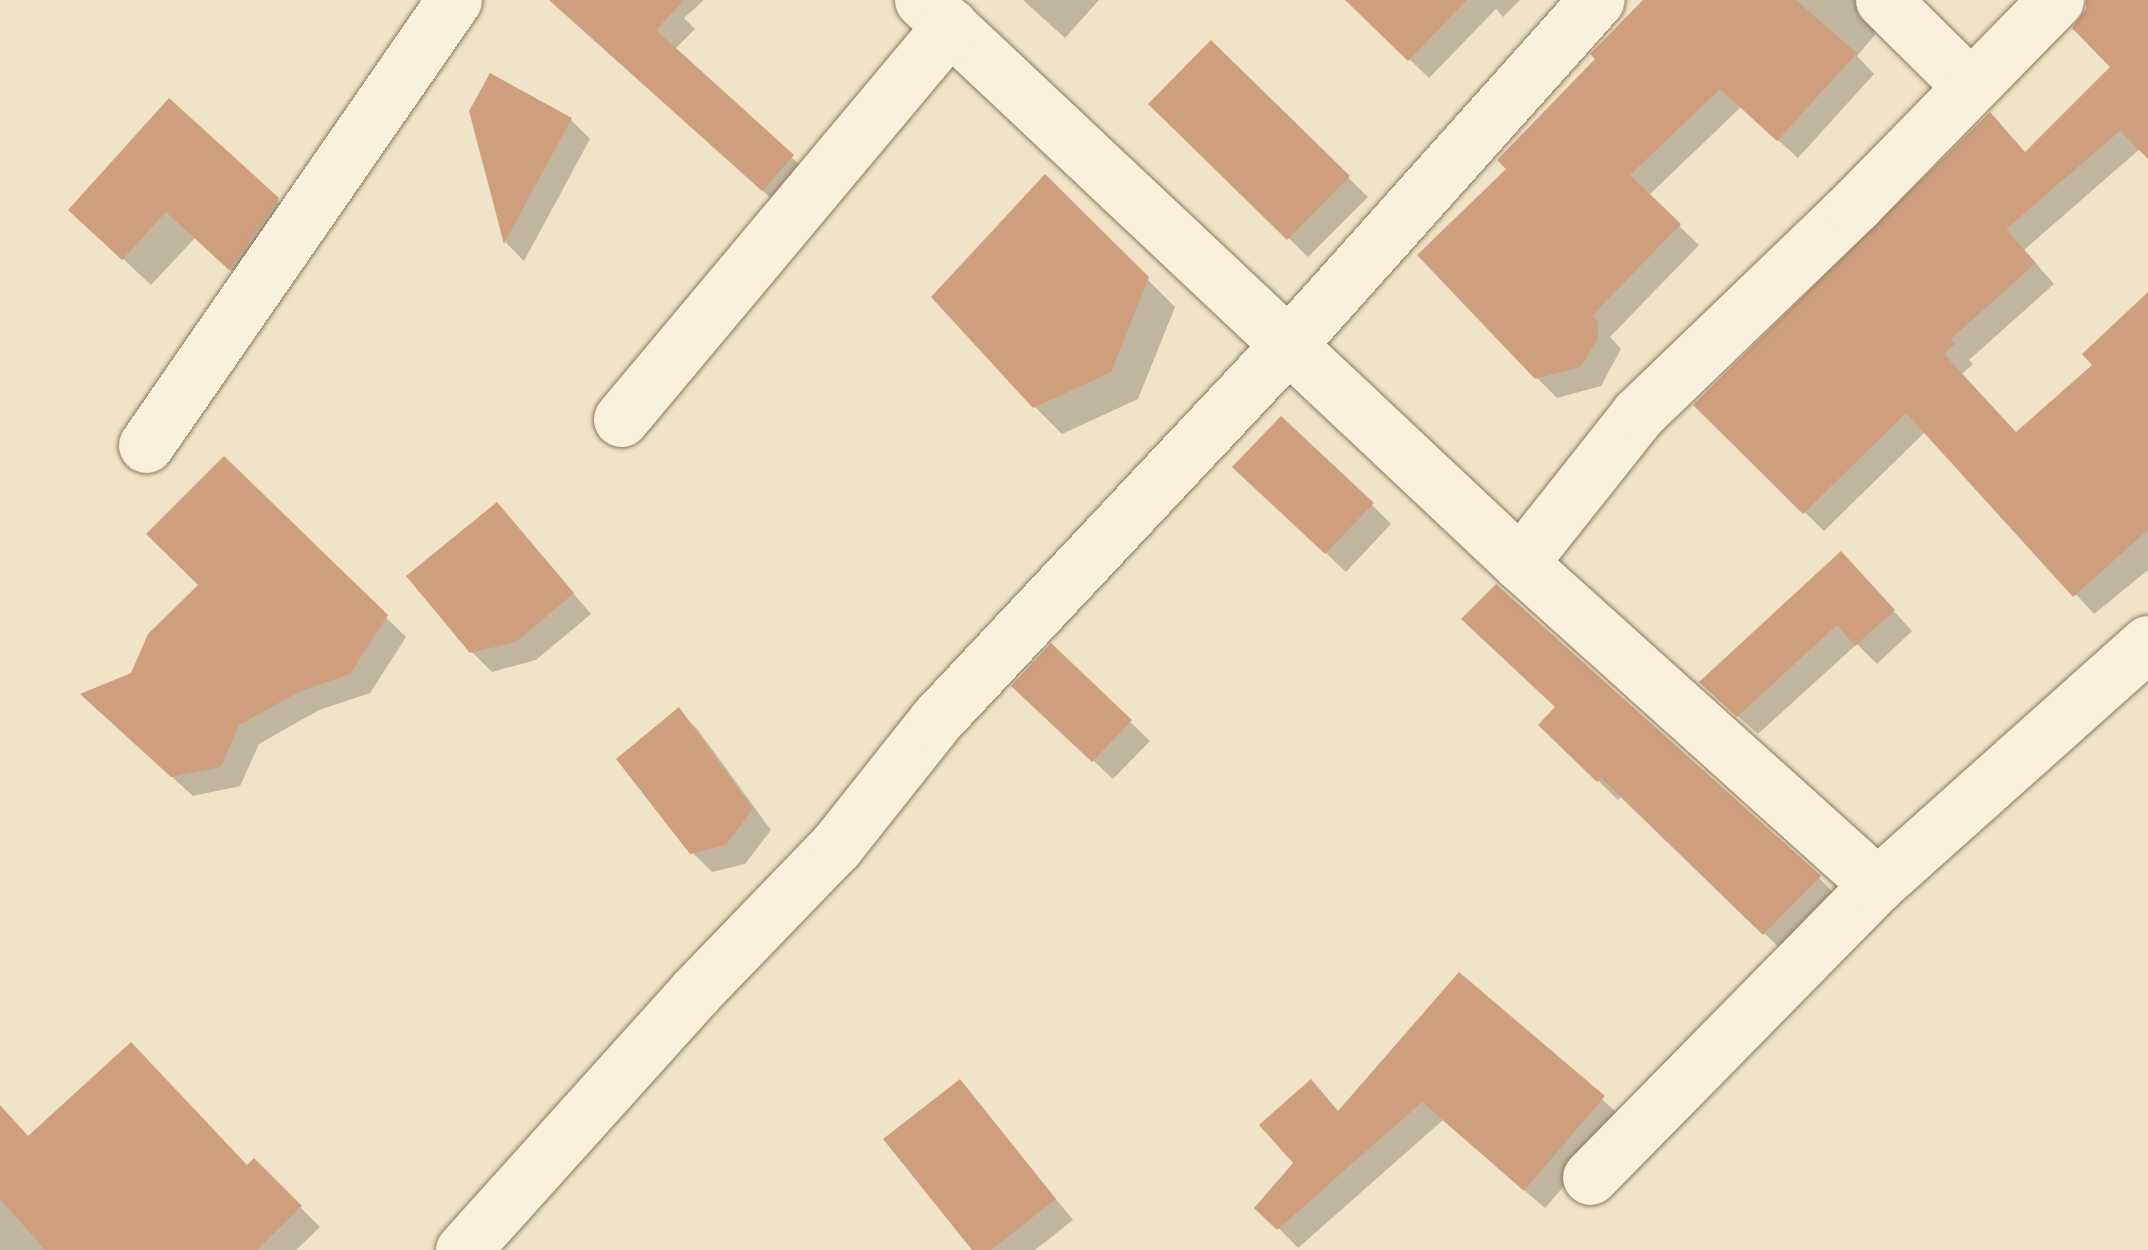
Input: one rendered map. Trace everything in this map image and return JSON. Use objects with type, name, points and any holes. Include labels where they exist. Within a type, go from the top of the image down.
[{"type":"street","points":[[146,445],[454,0]]},
{"type":"street","points":[[463,1250],[695,992],[836,846],[937,719],[1288,345],[1597,0]]},
{"type":"street","points":[[1883,0],[1970,86]]},
{"type":"street","points":[[1520,562],[1638,414],[2056,0]]},
{"type":"street","points":[[621,418],[936,13],[1520,562],[1876,885]]},
{"type":"street","points":[[1590,1177],[1876,885],[2148,643]]},
{"type":"building","points":[[549,0],[684,0],[656,30],[794,155],[762,191]]},
{"type":"building","points":[[1345,0],[1467,0],[1408,61]]},
{"type":"building","points":[[1643,0],[1796,0],[1857,53],[1777,141],[1720,89],[1630,175],[1681,224],[1592,316],[1598,322],[1598,338],[1581,367],[1535,379],[1417,255],[1506,169],[1497,160],[1595,59],[1590,54]]},
{"type":"building","points":[[2086,0],[2148,0],[2148,159],[2120,131],[2006,229],[2036,263],[1951,339],[1955,344],[1944,354],[2016,432],[2092,365],[2082,354],[2148,292],[2148,530],[2073,597],[1906,413],[1803,514],[1693,405],[1990,112],[2025,152],[2110,67],[2072,28],[2086,9]]},
{"type":"building","points":[[1211,40],[1350,176],[1287,240],[1148,104]]},
{"type":"building","points":[[490,73],[572,118],[504,244],[469,111]]},
{"type":"building","points":[[169,98],[279,198],[229,270],[166,212],[122,260],[68,210]]},
{"type":"building","points":[[1045,174],[1149,277],[1111,372],[1033,408],[931,297]]},
{"type":"building","points":[[1281,416],[1374,503],[1325,554],[1232,467]]},
{"type":"building","points":[[224,456],[388,615],[350,674],[299,692],[239,725],[221,767],[171,777],[80,694],[131,673],[148,634],[198,585],[146,534]]},
{"type":"building","points":[[497,502],[574,593],[516,642],[470,653],[406,576]]},
{"type":"building","points":[[1841,551],[1895,610],[1855,646],[1837,625],[1737,717],[1699,682]]},
{"type":"building","points":[[1496,584],[1821,876],[1763,935],[1601,778],[1597,782],[1538,725],[1555,707],[1461,619]]},
{"type":"building","points":[[1051,643],[1132,720],[1092,762],[1011,686]]},
{"type":"building","points":[[679,707],[753,809],[726,845],[690,854],[616,759]]},
{"type":"building","points":[[1459,972],[1605,1096],[1524,1191],[1422,1102],[1277,1230],[1254,1208],[1293,1163],[1259,1125],[1311,1079],[1338,1111]]},
{"type":"building","points":[[131,1042],[247,1165],[254,1158],[302,1206],[257,1250],[45,1250],[0,1199],[0,1105],[28,1136]]},
{"type":"building","points":[[960,1079],[1056,1199],[991,1250],[972,1250],[883,1139]]}]
